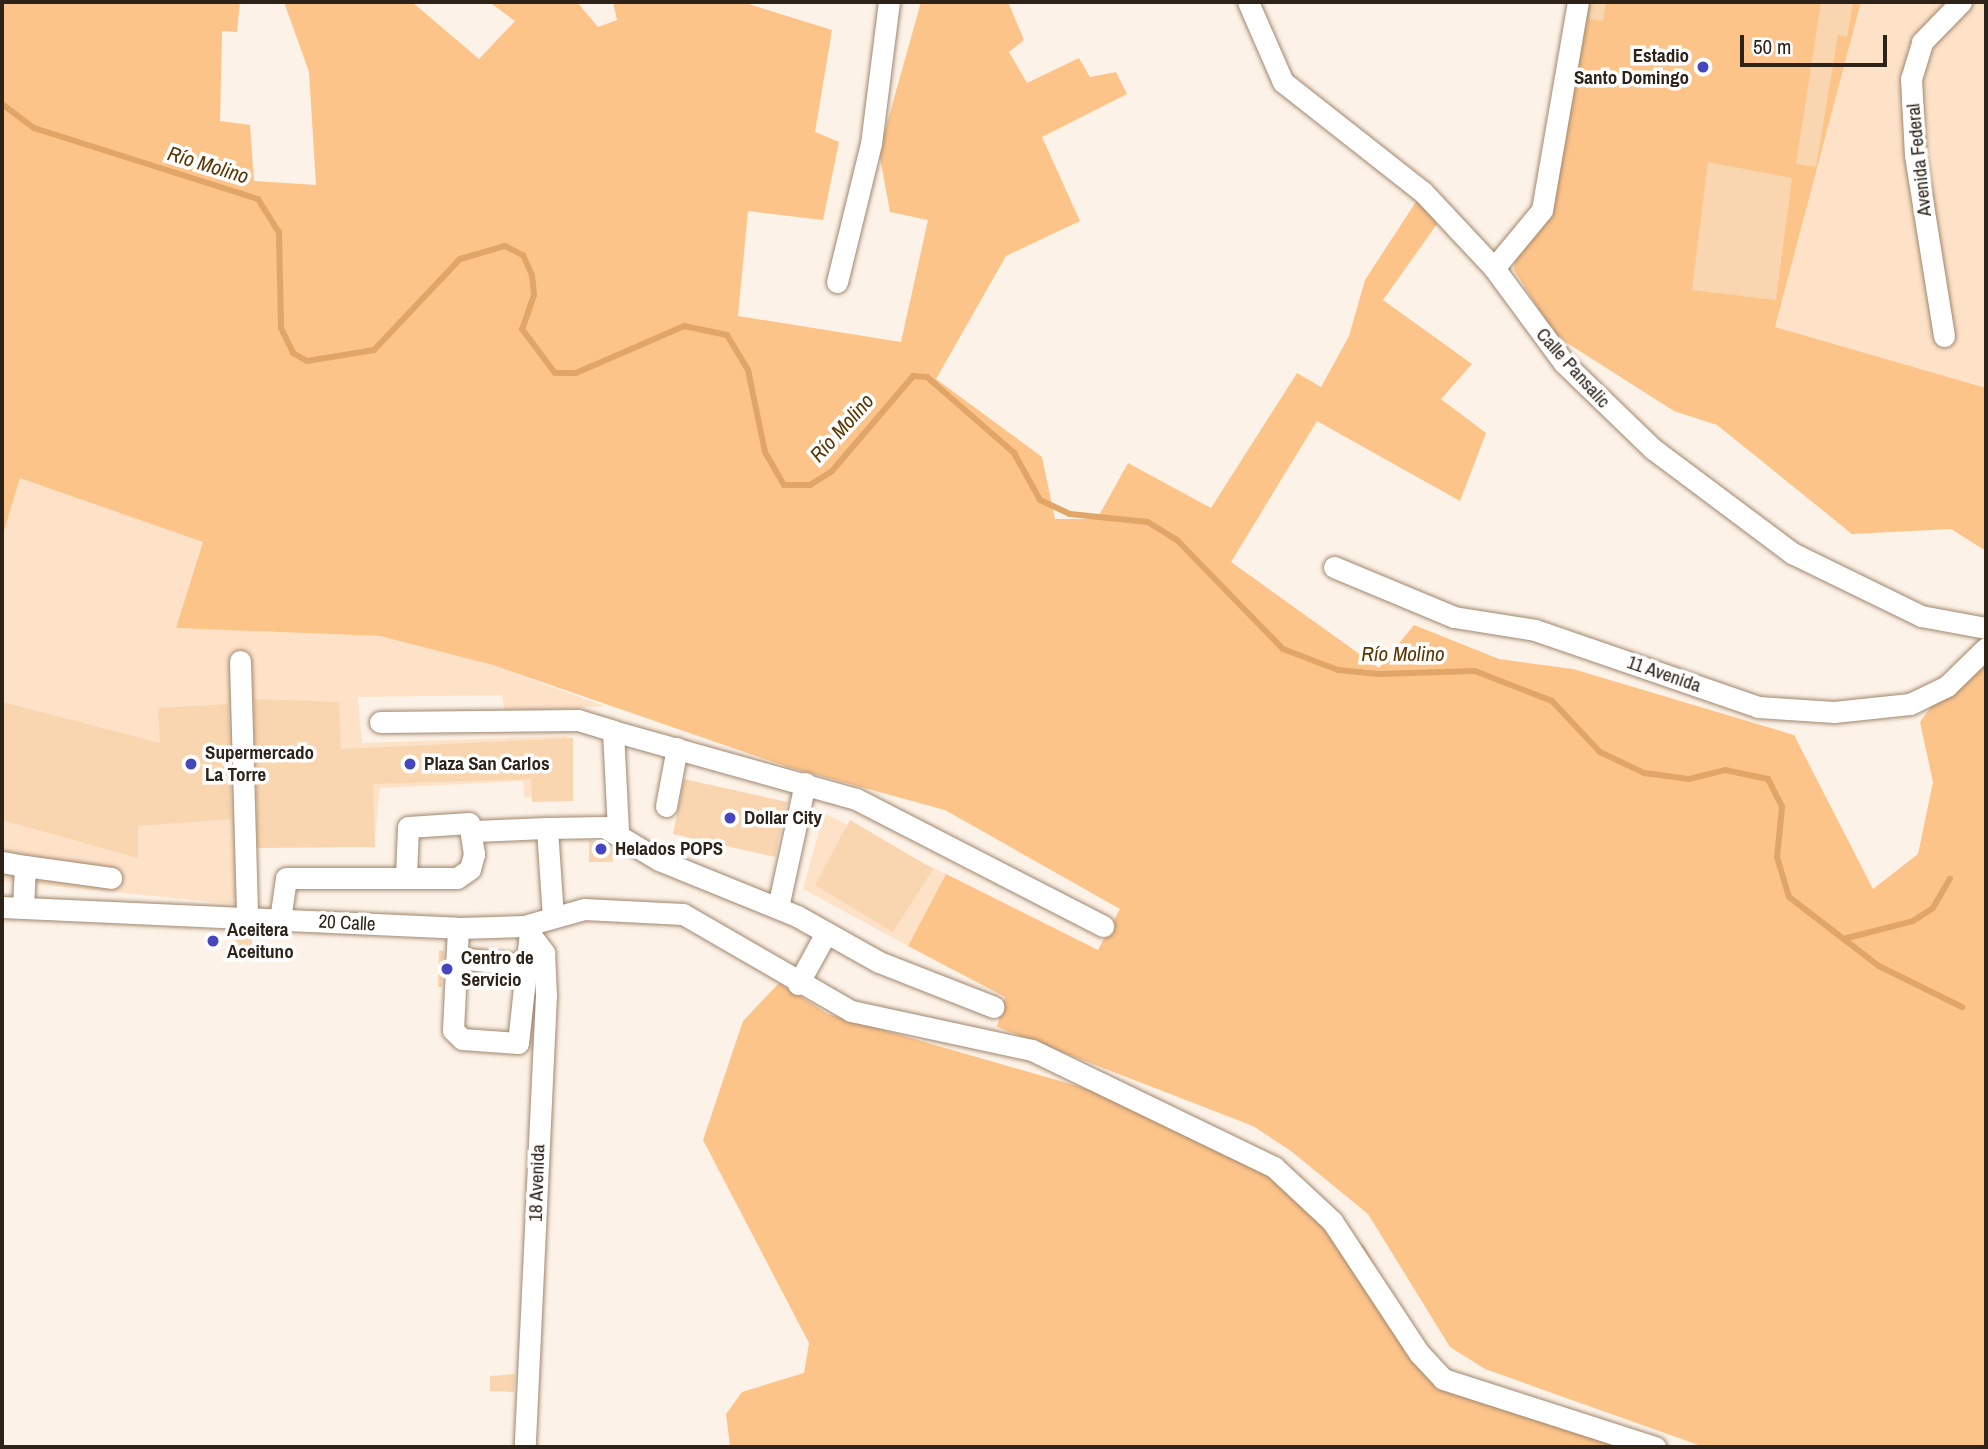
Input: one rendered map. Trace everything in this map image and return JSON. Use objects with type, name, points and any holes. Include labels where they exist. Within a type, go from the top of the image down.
[{"type":"street","points":[[837,282],[871,145],[889,2]]},
{"type":"street","name":"Calle Pansalic","points":[[1248,2],[1295,95],[1423,192],[1494,268],[1593,393],[1720,503],[1792,554],[1854,586],[1921,616],[1986,628]]},
{"type":"street","points":[[1494,268],[1542,210],[1578,2]]},
{"type":"street","name":"Avenida Federal","points":[[1944,336],[1915,155],[1911,79],[1922,42],[1961,2]]},
{"type":"street","name":"11 Avenida","points":[[1335,567],[1454,617],[1535,630],[1758,707],[1834,712],[1910,704],[1947,686],[1986,648]]},
{"type":"street","points":[[240,661],[247,919]]},
{"type":"street","points":[[380,722],[578,720],[805,783],[856,799],[1102,926]]},
{"type":"street","points":[[613,731],[618,831]]},
{"type":"street","points":[[666,806],[677,748]]},
{"type":"street","points":[[778,907],[805,783]]},
{"type":"street","points":[[406,877],[408,827],[461,820],[474,831],[547,828],[618,831],[659,860],[778,907],[826,933],[994,1007]]},
{"type":"street","points":[[547,828],[553,917]]},
{"type":"street","points":[[280,920],[286,878],[457,878],[470,869],[474,831]]},
{"type":"street","points":[[2,862],[111,878]]},
{"type":"street","points":[[23,908],[25,866]]},
{"type":"street","name":"20 Calle","points":[[2,907],[527,929],[553,917],[583,909],[683,914],[717,928],[798,984],[850,1011],[1032,1050],[1274,1167],[1332,1221],[1419,1353],[1443,1378],[1655,1447]]},
{"type":"street","points":[[458,928],[452,1022],[462,1039],[522,1039],[527,929]]},
{"type":"street","name":"18 Avenida","points":[[525,1447],[547,995],[544,953],[527,929]]},
{"type":"street","points":[[798,984],[826,933]]},
{"type":"street","points":[[457,958],[527,965]]},
{"type":"shaded area","points":[[2,2],[240,2],[237,32],[222,31],[220,121],[250,125],[254,181],[316,185],[309,72],[284,2],[412,2],[479,59],[515,21],[489,2],[577,2],[598,27],[617,20],[613,2],[742,2],[832,30],[815,132],[839,142],[823,220],[748,211],[738,316],[901,342],[928,220],[890,212],[879,152],[921,2],[1008,2],[1024,40],[1009,52],[1027,83],[1079,58],[1090,77],[1116,72],[1127,94],[1042,137],[1080,221],[1006,256],[936,379],[1042,457],[1055,519],[1097,519],[1128,463],[1211,508],[1297,373],[1321,387],[1349,336],[1365,280],[1421,194],[1437,224],[1383,300],[1472,364],[1441,399],[1486,433],[1460,501],[1317,421],[1231,562],[1379,668],[1414,625],[1499,659],[1573,669],[1794,735],[1873,889],[1918,854],[1933,782],[1920,722],[1986,631],[1986,1447],[1704,1447],[1485,1369],[1450,1347],[1368,1214],[1291,1151],[1253,1126],[997,1027],[1005,997],[908,946],[946,874],[1098,950],[1120,909],[945,810],[788,767],[493,665],[380,636],[176,628],[203,542],[20,478],[2,538]]},
{"type":"shaded area","points":[[1575,2],[1861,2],[1775,327],[1986,388],[1986,551],[1951,529],[1852,534],[1717,425],[1674,411],[1556,336],[1514,270],[1516,247],[1537,204]]},
{"type":"shaded area","points":[[1861,2],[1986,2],[1986,388],[1775,327]]},
{"type":"shaded area","points":[[20,477],[203,542],[177,628],[380,636],[493,665],[604,706],[505,713],[502,695],[358,697],[362,743],[567,736],[568,797],[524,797],[523,781],[380,788],[374,845],[250,847],[255,906],[2,881],[2,538]]},
{"type":"shaded area","points":[[824,813],[946,874],[908,946],[803,889]]},
{"type":"shaded area","points":[[779,983],[828,1014],[1160,1110],[1282,1173],[1365,1247],[1420,1353],[1471,1398],[1627,1447],[730,1447],[726,1414],[742,1392],[804,1373],[809,1343],[703,1140],[743,1021]]},
{"type":"building","points":[[1591,2],[1606,2],[1603,21],[1588,19]]},
{"type":"building","points":[[1821,2],[1853,3],[1847,37],[1838,35],[1816,167],[1796,164]]},
{"type":"building","points":[[1708,162],[1792,178],[1776,300],[1692,290]]},
{"type":"building","name":"Plaza San Carlos","points":[[254,699],[339,702],[341,749],[573,738],[573,801],[532,802],[531,779],[373,784],[375,847],[258,848]]},
{"type":"building","points":[[2,702],[160,743],[158,708],[228,704],[231,819],[138,826],[138,858],[2,820]]},
{"type":"building","name":"Dollar City","points":[[684,779],[787,802],[775,857],[673,834]]},
{"type":"building","points":[[850,820],[933,869],[893,932],[815,885]]},
{"type":"building","name":"Helados POPS","points":[[589,840],[613,848],[613,862],[589,862]]},
{"type":"building","points":[[252,934],[252,957],[235,958],[235,935]]},
{"type":"building","points":[[439,950],[444,951],[442,987],[438,987]]},
{"type":"building","points":[[515,1374],[514,1392],[490,1391],[490,1376]]},
{"type":"waterway","name":"Río Molino","points":[[2,104],[34,128],[258,199],[279,232],[281,328],[293,353],[307,361],[374,350],[460,259],[505,246],[523,255],[532,275],[534,295],[522,329],[555,373],[576,373],[684,326],[727,335],[748,370],[765,452],[784,485],[810,485],[832,471],[913,376],[927,377],[1014,453],[1040,500],[1070,514],[1148,522],[1177,540],[1283,649],[1338,670],[1378,674],[1475,671],[1552,701],[1600,752],[1644,773],[1689,779],[1725,770],[1768,779],[1782,807],[1777,857],[1789,897],[1879,966],[1962,1007]]},
{"type":"waterway","points":[[1847,938],[1913,921],[1933,908],[1950,878]]},
{"type":"place","name":"Estadio Santo Domingo","points":[[1703,67]]},
{"type":"place","name":"Supermercado La Torre","points":[[191,764]]},
{"type":"place","name":"Plaza San Carlos","points":[[410,764]]},
{"type":"place","name":"Dollar City","points":[[730,818]]},
{"type":"place","name":"Helados POPS","points":[[601,849]]},
{"type":"place","name":"Aceitera Aceituno","points":[[213,941]]},
{"type":"place","name":"Centro de Servicio","points":[[447,969]]}]
